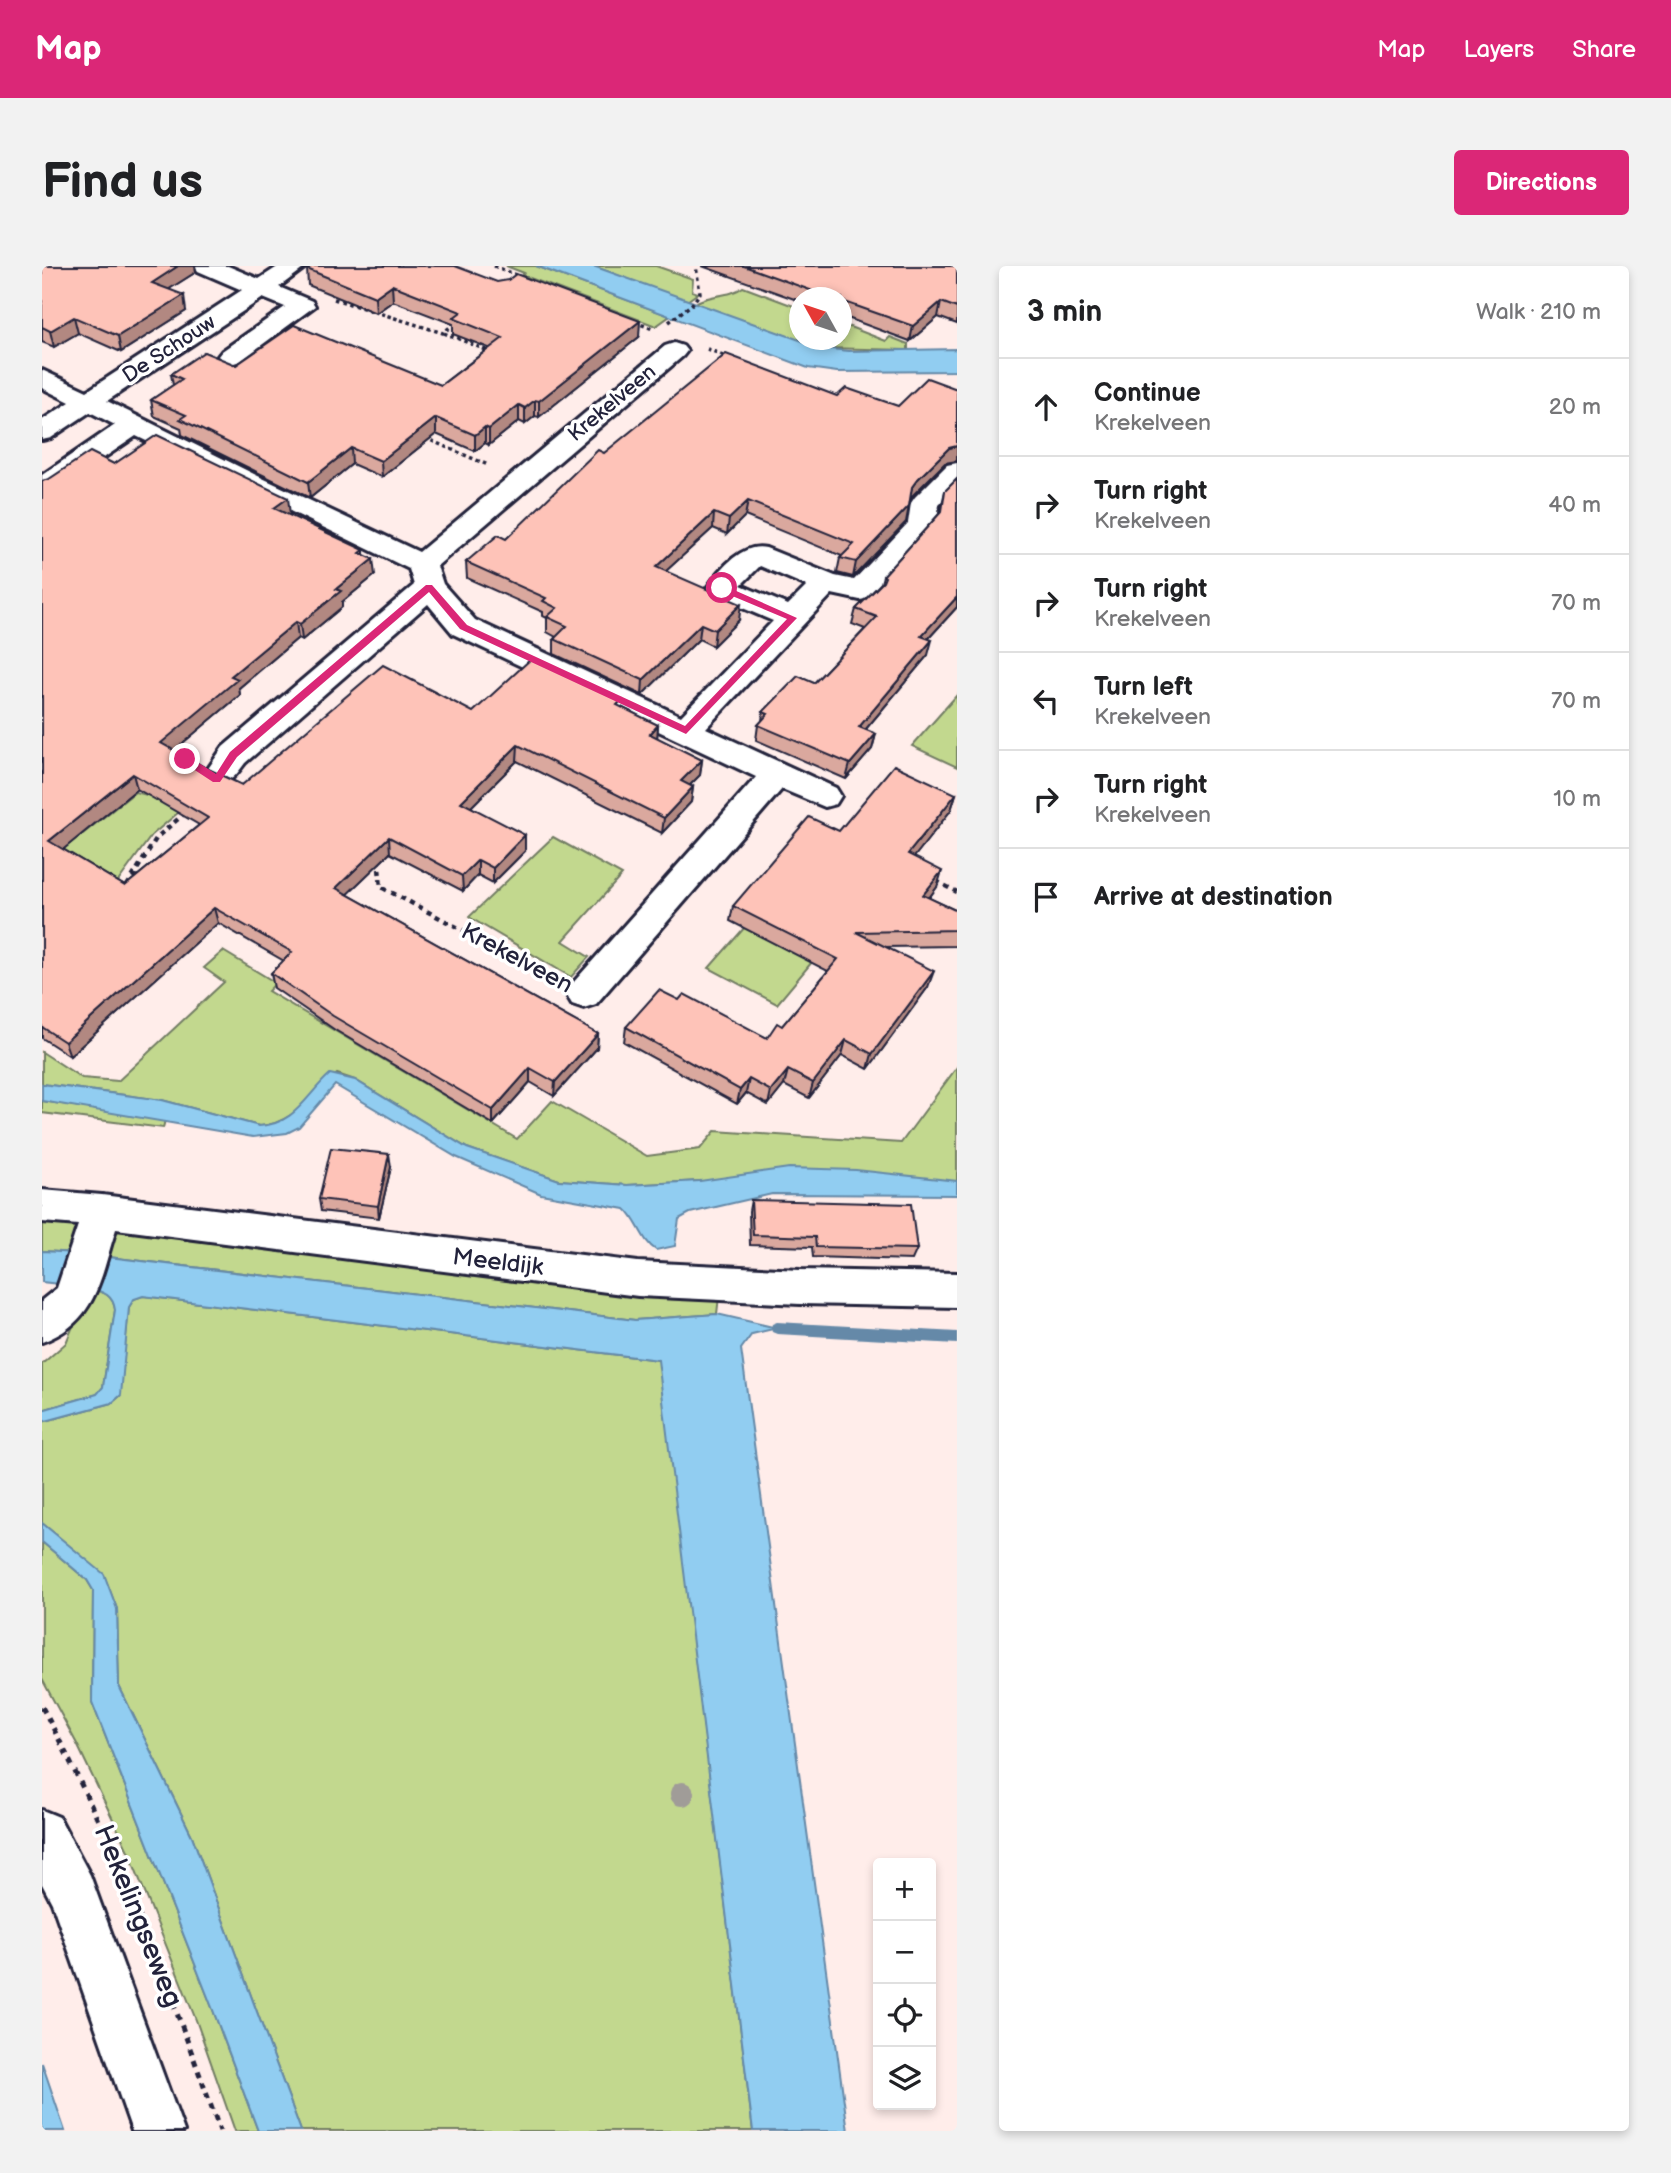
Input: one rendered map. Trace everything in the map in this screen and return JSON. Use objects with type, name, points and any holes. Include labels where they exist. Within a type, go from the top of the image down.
[{"type":"street","points":[[207,266],[303,306]]},
{"type":"street","name":"De Schouw","points":[[42,432],[295,266]]},
{"type":"street","points":[[231,356],[303,306]]},
{"type":"street","name":"Krekelveen","points":[[221,773],[234,755],[676,342]]},
{"type":"street","points":[[42,378],[426,576],[464,627],[825,796]]},
{"type":"street","points":[[42,487],[134,425]]},
{"type":"street","points":[[792,618],[722,588],[756,554],[826,583],[860,591],[922,525],[925,503],[957,471]]},
{"type":"street","points":[[686,730],[826,583]]},
{"type":"street","name":"Krekelveen","points":[[584,994],[776,775]]},
{"type":"street","name":"Meeldijk","points":[[42,1206],[96,1226],[638,1279],[800,1287],[957,1290]]},
{"type":"street","points":[[42,1324],[74,1298],[96,1226]]},
{"type":"street","name":"Hekelingseweg","points":[[42,1834],[73,1892],[158,2131]]},
{"type":"path","points":[[494,266],[530,281]]},
{"type":"path","points":[[667,323],[701,294],[704,286],[696,266]]},
{"type":"path","points":[[303,306],[320,294],[443,333],[491,352]]},
{"type":"path","points":[[443,333],[461,318]]},
{"type":"path","points":[[633,321],[676,342],[728,357]]},
{"type":"path","points":[[121,897],[156,837],[205,796],[221,773]]},
{"type":"path","name":"Krekelveen","points":[[378,852],[381,887],[584,994]]},
{"type":"path","points":[[932,879],[957,892]]},
{"type":"path","name":"Hekelingseweg","points":[[42,1707],[64,1746],[122,1869],[220,2131]]},
{"type":"green space","points":[[506,266],[536,266],[670,316],[656,326],[522,275],[524,273]]},
{"type":"green space","points":[[593,266],[656,266],[693,279],[692,291],[698,293],[687,301]]},
{"type":"green space","points":[[743,287],[789,304],[789,337],[694,304]]},
{"type":"green space","points":[[852,328],[886,341],[890,337],[908,344],[908,350],[852,349]]},
{"type":"green space","points":[[957,695],[957,767],[912,746]]},
{"type":"green space","points":[[207,788],[152,835],[114,887],[42,842],[42,815],[79,837],[135,792],[155,797]]},
{"type":"green space","points":[[553,837],[622,875],[563,941],[589,957],[571,977],[469,917]]},
{"type":"green space","points":[[745,927],[812,962],[777,1004],[709,968]]},
{"type":"green space","points":[[223,951],[276,983],[268,991],[517,1139],[552,1101],[647,1156],[700,1149],[715,1131],[901,1143],[957,1067],[957,1181],[700,1181],[627,1185],[559,1180],[467,1148],[355,1080],[337,1074],[291,1115],[259,1126],[162,1100],[42,1084],[42,1052],[82,1078],[118,1081],[224,982],[204,968]]},
{"type":"green space","points":[[42,1101],[165,1120],[163,1128],[42,1113]]},
{"type":"green space","points":[[42,1218],[71,1220],[79,1229],[76,1253],[42,1251]]},
{"type":"green space","points":[[115,1225],[719,1296],[717,1314],[635,1320],[100,1256]]},
{"type":"green space","points":[[89,1288],[110,1297],[115,1310],[103,1387],[98,1394],[42,1410],[42,1364],[66,1343]]},
{"type":"green space","points":[[143,1296],[659,1360],[753,2131],[301,2131],[192,1836],[119,1686],[117,1609],[104,1575],[42,1523],[42,1422],[112,1403],[120,1396],[129,1307],[134,1299]]},
{"type":"green space","points":[[42,1542],[87,1580],[93,1590],[92,1702],[258,2131],[235,2131],[196,2020],[129,1853],[77,1744],[42,1679]]},
{"type":"water","points":[[536,266],[593,266],[789,336],[789,350],[957,349],[957,371],[837,372],[808,368]]},
{"type":"water","points":[[330,1074],[355,1080],[467,1148],[559,1180],[627,1185],[700,1181],[789,1168],[856,1170],[957,1181],[957,1195],[772,1194],[690,1213],[679,1219],[675,1246],[656,1250],[625,1209],[541,1194],[456,1157],[335,1085],[299,1127],[287,1133],[253,1137],[42,1101],[42,1084],[162,1100],[259,1126],[291,1115]]},
{"type":"water","points":[[42,1251],[76,1253],[67,1285],[42,1282]]},
{"type":"water","points":[[100,1256],[635,1320],[717,1314],[777,1328],[752,1334],[741,1349],[848,2131],[753,2131],[658,1360],[143,1296],[134,1299],[129,1307],[121,1395],[112,1403],[42,1422],[42,1410],[97,1394],[103,1387],[115,1310],[110,1297],[89,1288]]},
{"type":"water","points":[[42,1523],[104,1574],[117,1609],[119,1686],[192,1836],[301,2131],[258,2131],[92,1702],[93,1590],[87,1580],[42,1542]]},
{"type":"water","points":[[42,2063],[65,2131],[42,2131]]},
{"type":"building","points":[[42,266],[178,266],[152,283],[184,295],[118,336],[74,317],[50,331],[42,327]]},
{"type":"building","points":[[312,266],[455,266],[497,282],[508,280],[516,274],[640,321],[539,401],[535,400],[525,408],[519,405],[489,429],[485,427],[475,435],[436,418],[381,461],[351,448],[308,482],[180,419],[186,415],[151,400],[182,379],[171,374],[204,352],[236,365],[294,325],[441,385],[503,338],[453,318],[461,312],[392,285],[375,297],[307,269]]},
{"type":"building","points":[[744,266],[957,266],[957,308],[941,302],[913,326],[852,305],[852,287],[802,287]]},
{"type":"building","points":[[726,354],[837,396],[846,388],[898,406],[927,378],[957,389],[957,446],[949,448],[917,480],[912,487],[909,506],[856,562],[840,558],[854,544],[748,501],[729,519],[714,513],[656,567],[741,604],[715,630],[701,624],[643,680],[554,639],[567,626],[547,617],[557,608],[543,601],[546,598],[466,562],[498,535],[506,539],[598,450],[604,453]]},
{"type":"building","points":[[157,435],[288,498],[274,508],[364,550],[360,553],[373,559],[336,589],[341,591],[300,624],[296,622],[231,676],[238,679],[161,743],[206,768],[242,785],[383,665],[473,712],[532,658],[622,700],[617,705],[658,725],[650,734],[702,760],[681,781],[693,787],[664,818],[518,745],[461,802],[525,835],[493,868],[478,860],[462,876],[389,837],[336,888],[598,1034],[555,1082],[530,1068],[493,1110],[333,1016],[271,973],[292,952],[214,908],[65,1042],[42,1027],[42,481],[90,452],[114,464]],"holes":[[[133,774],[208,818],[125,886],[49,841]]]},
{"type":"building","points":[[957,479],[957,597],[921,636],[932,640],[859,727],[876,734],[850,764],[758,725],[768,714],[763,712],[798,676],[814,683],[877,617],[856,609],[883,582],[883,576],[942,511],[945,491]]},
{"type":"building","points":[[894,765],[956,794],[908,854],[942,871],[923,895],[957,911],[957,930],[856,932],[934,971],[872,1054],[846,1040],[813,1083],[788,1070],[771,1091],[749,1079],[740,1090],[626,1027],[659,990],[679,1000],[684,994],[767,1038],[777,1023],[782,1026],[838,959],[733,906],[809,817],[839,831]]},
{"type":"building","points":[[331,1148],[389,1154],[378,1206],[319,1199]]},
{"type":"building","points":[[751,1200],[911,1204],[917,1249],[816,1247],[815,1237],[753,1235]]},
{"type":"waterway","points":[[777,1328],[957,1338]]},
{"type":"route","points":[[185,759],[217,780],[234,755],[429,587],[464,627],[686,730],[792,618],[722,588]]}]
